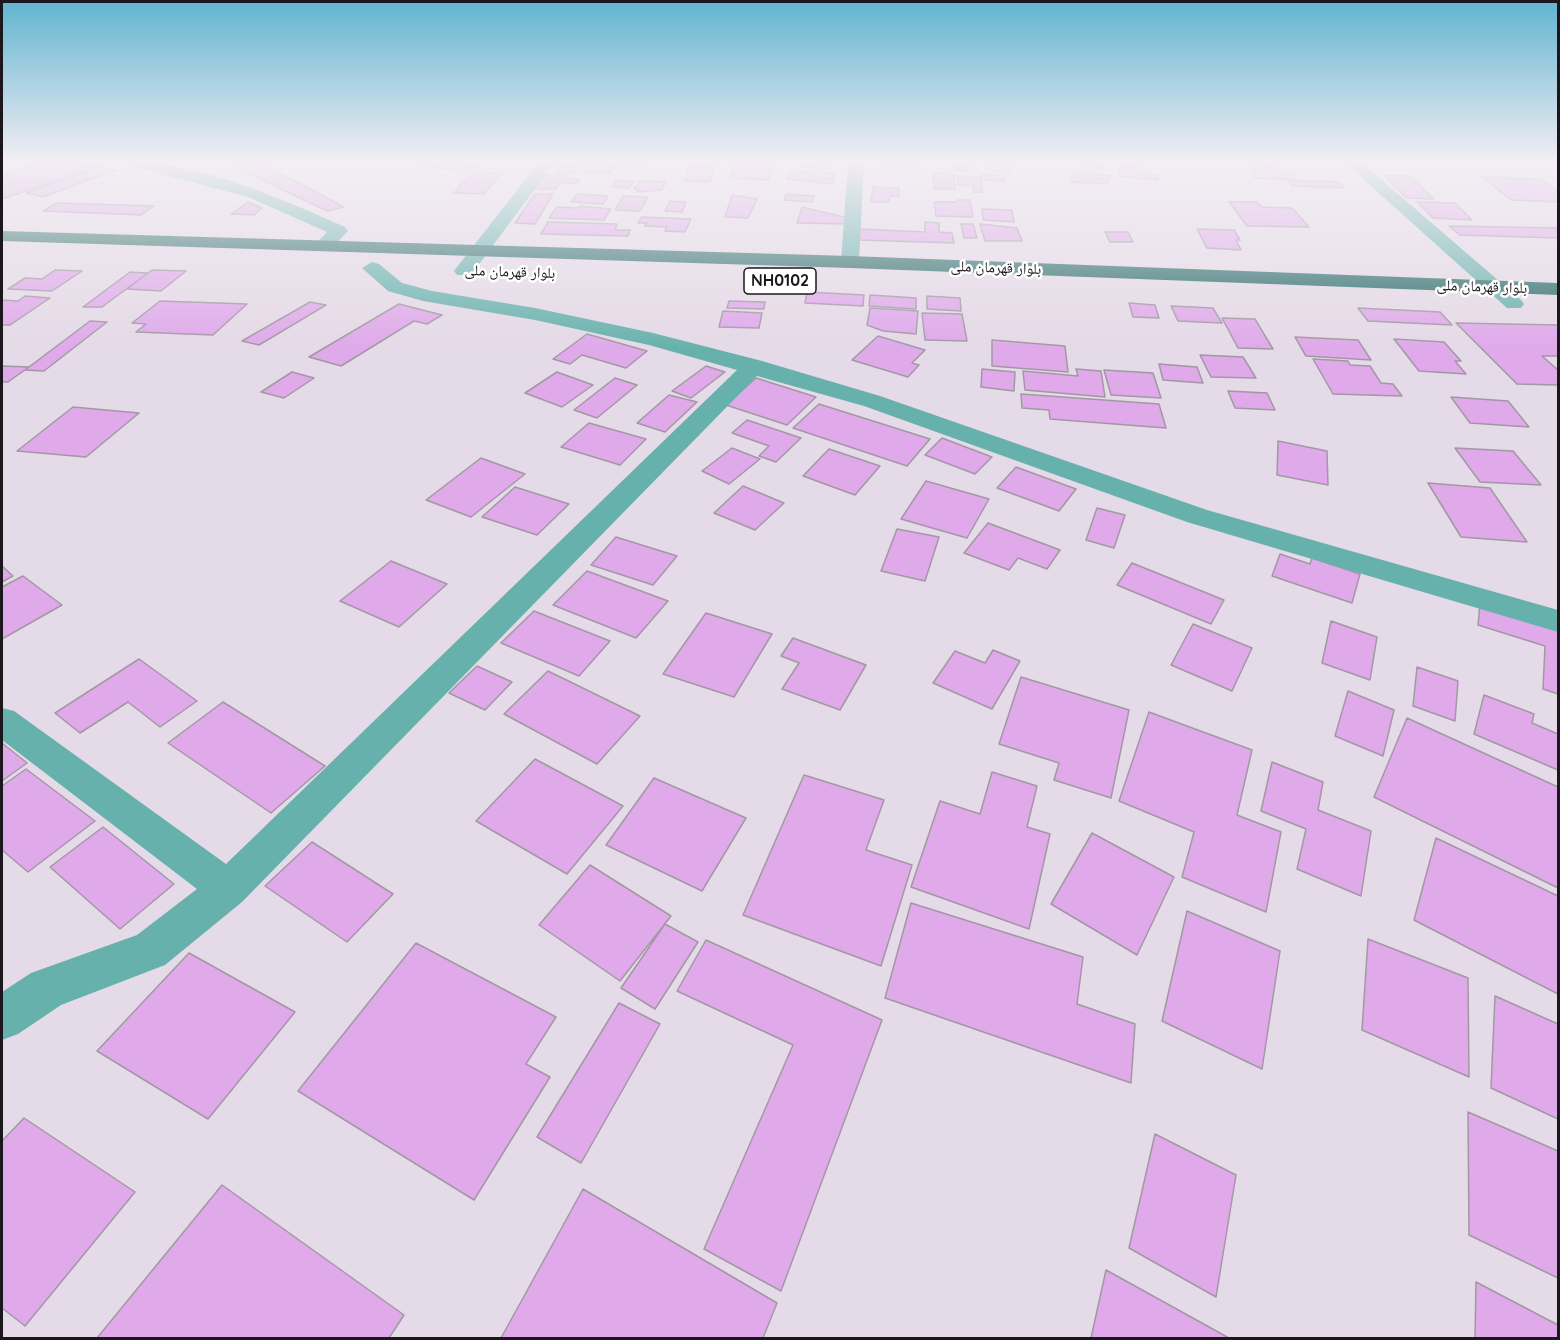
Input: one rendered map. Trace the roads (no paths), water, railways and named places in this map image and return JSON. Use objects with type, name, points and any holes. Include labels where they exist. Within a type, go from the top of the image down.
[{"type":"highway","name":"بلوار قهرمان ملی","points":[[2,236],[850,262],[1558,289]]},
{"type":"highway","points":[[360,268],[407,269]]},
{"type":"highway","name":"بلوار قهرمان ملی","points":[[441,270],[488,272]]},
{"type":"highway","name":"بلوار قهرمان ملی","points":[[1153,293],[1558,306]]},
{"type":"street","points":[[322,247],[339,231],[325,225]]},
{"type":"street","points":[[464,271],[499,225]]},
{"type":"street","points":[[850,262],[852,225]]},
{"type":"street","points":[[1423,225],[1514,304]]},
{"type":"street","points":[[360,268],[395,287],[430,297],[546,316],[653,339],[754,366],[872,401],[1197,516],[1558,621]]},
{"type":"street","points":[[2,1018],[47,988],[150,951],[228,889],[754,366]]},
{"type":"street","points":[[2,721],[228,889]]}]
